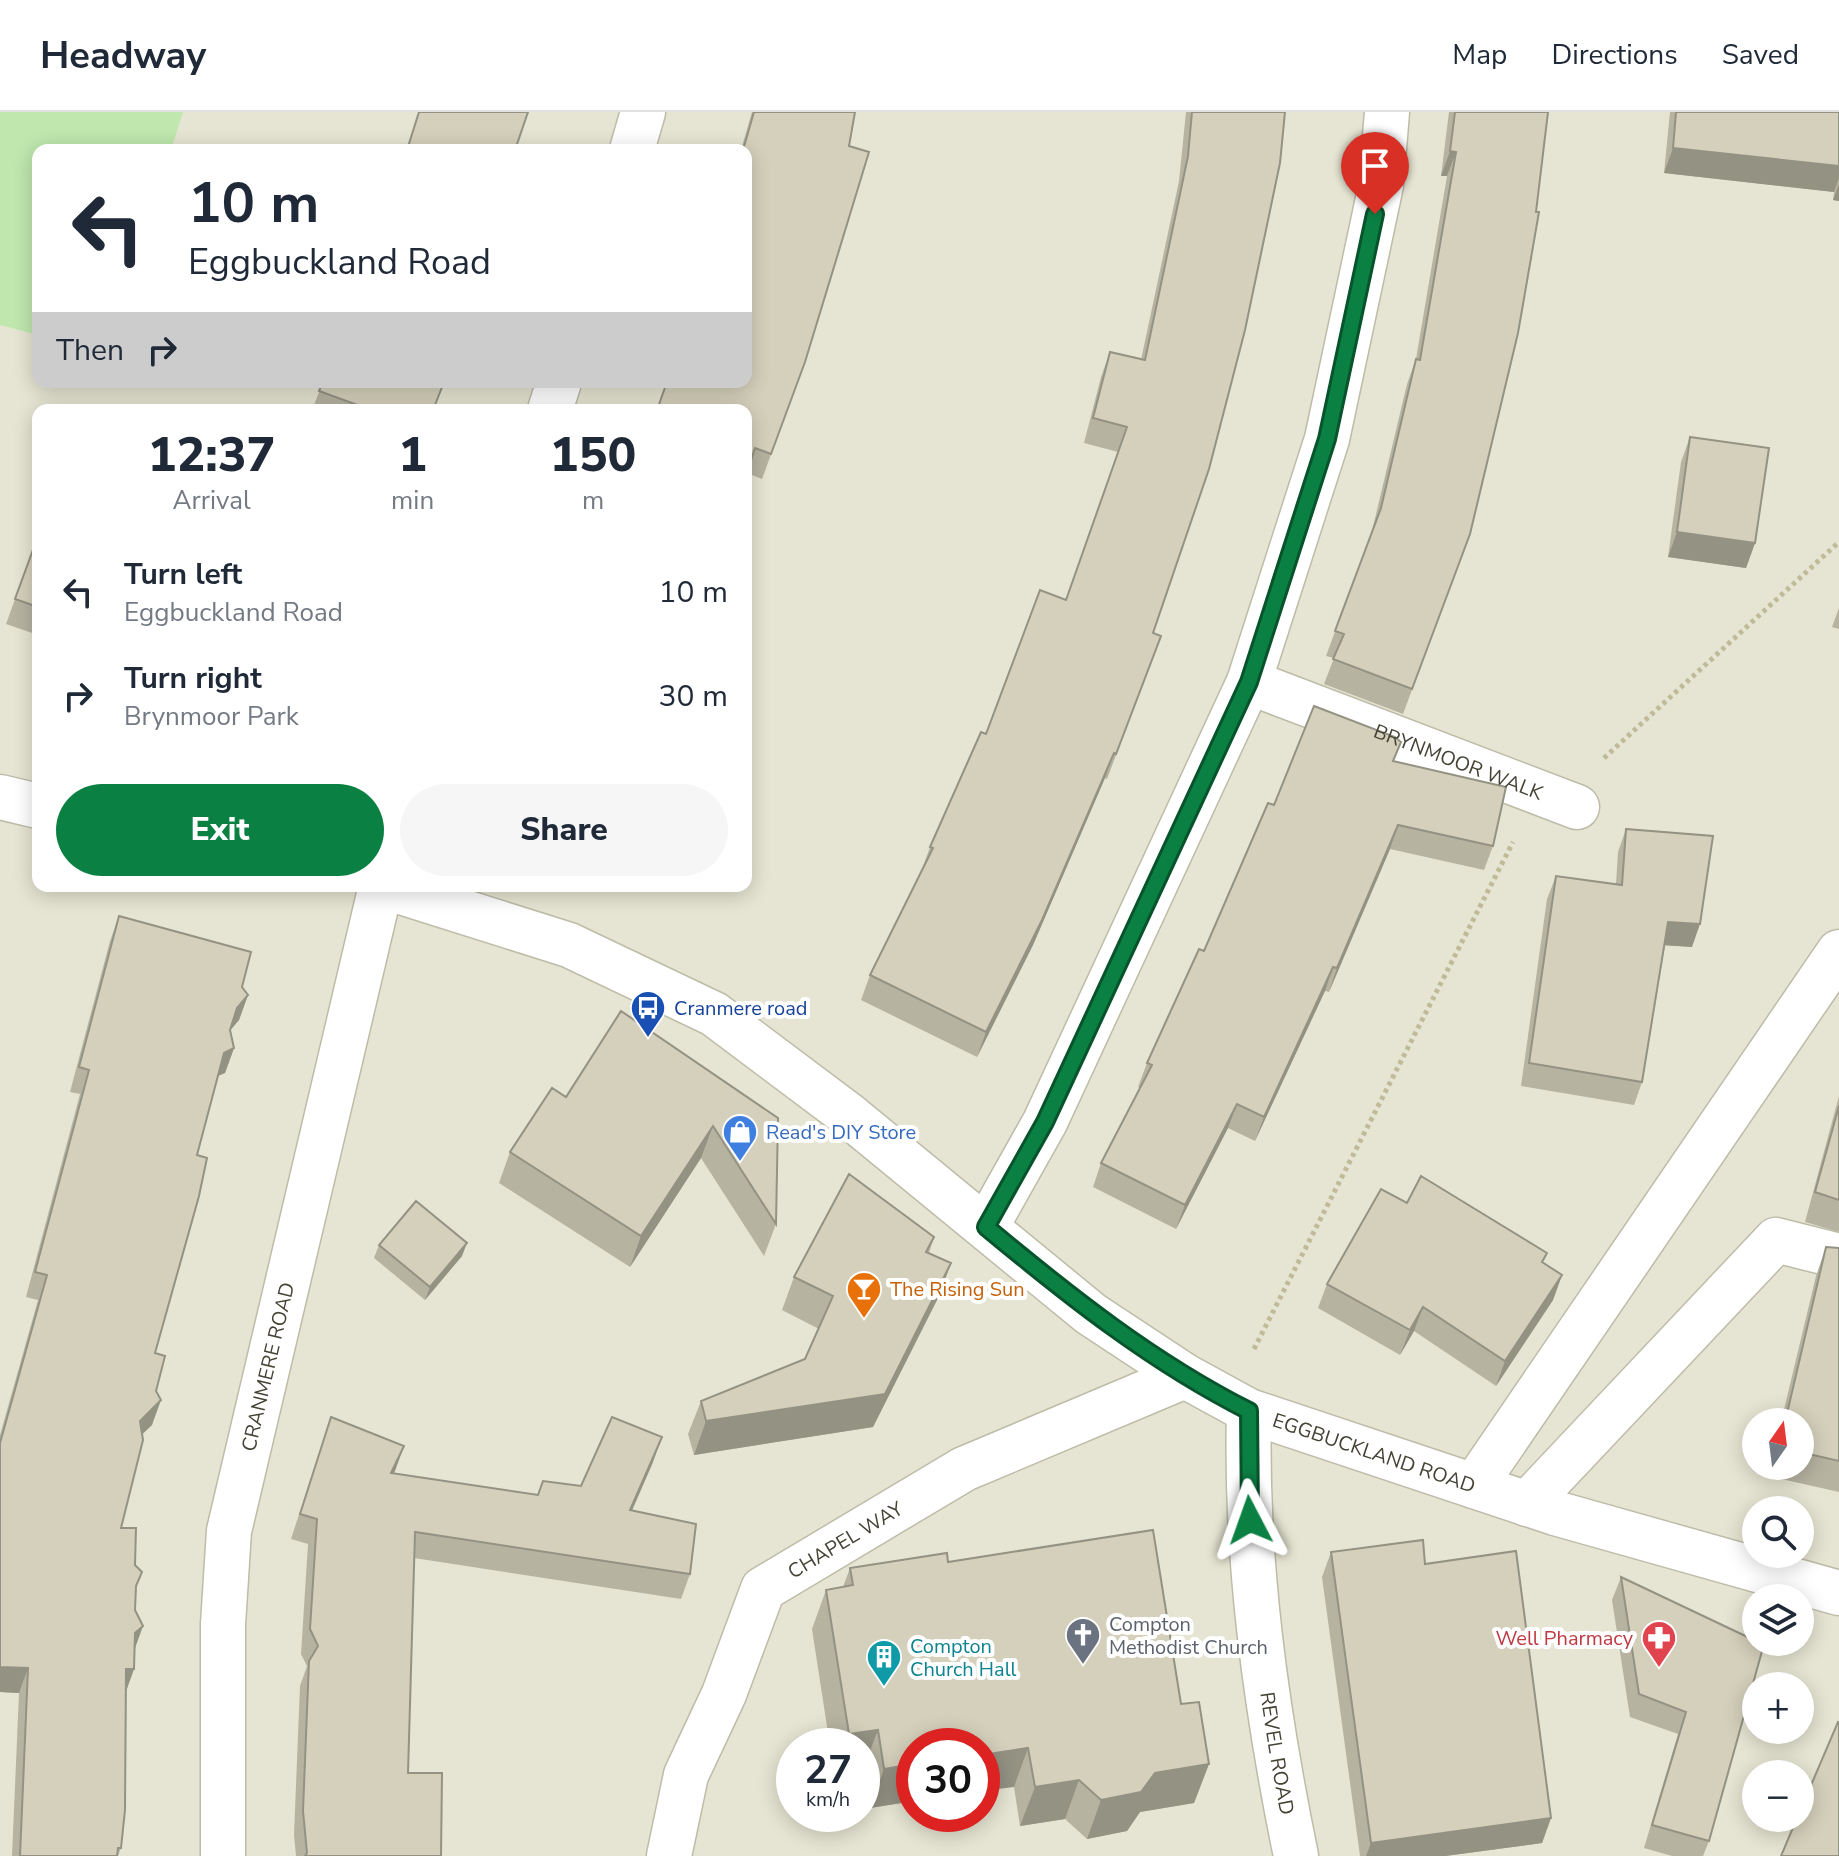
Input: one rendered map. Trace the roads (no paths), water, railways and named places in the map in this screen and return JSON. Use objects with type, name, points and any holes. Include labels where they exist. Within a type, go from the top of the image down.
[{"type":"street","points":[[634,144],[643,112]]},
{"type":"street","points":[[986,1227],[1045,1122],[1249,682],[1327,439],[1381,185],[1387,112]]},
{"type":"street","name":"BRYNMOOR WALK","points":[[1249,682],[1558,800]]},
{"type":"street","points":[[0,797],[32,805]]},
{"type":"street","name":"CRANMERE ROAD","points":[[223,1856],[223,1624],[229,1531],[380,892]]},
{"type":"street","name":"EGGBUCKLAND ROAD","points":[[400,892],[569,945],[714,1014],[846,1113],[1091,1314],[1185,1376],[1249,1411],[1527,1504],[1839,1593]]},
{"type":"street","points":[[1474,1486],[1839,952]]},
{"type":"street","points":[[1527,1504],[1776,1240],[1839,1256]]},
{"type":"street","name":"CHAPEL WAY","points":[[669,1856],[686,1775],[724,1694],[763,1589],[964,1469],[1185,1376]]},
{"type":"street","name":"REVEL ROAD","points":[[1249,1411],[1247,1489],[1271,1736],[1296,1856]]},
{"type":"place","name":"Cranmere road","points":[[648,1039]]},
{"type":"place","name":"Read's DIY Store","points":[[740,1163]]},
{"type":"place","name":"The Rising Sun","points":[[864,1320]]},
{"type":"place","name":"Compton Methodist Church","points":[[1083,1666]]},
{"type":"place","name":"Well Pharmacy","points":[[1659,1669]]},
{"type":"place","name":"Compton Church Hall","points":[[884,1688]]}]
